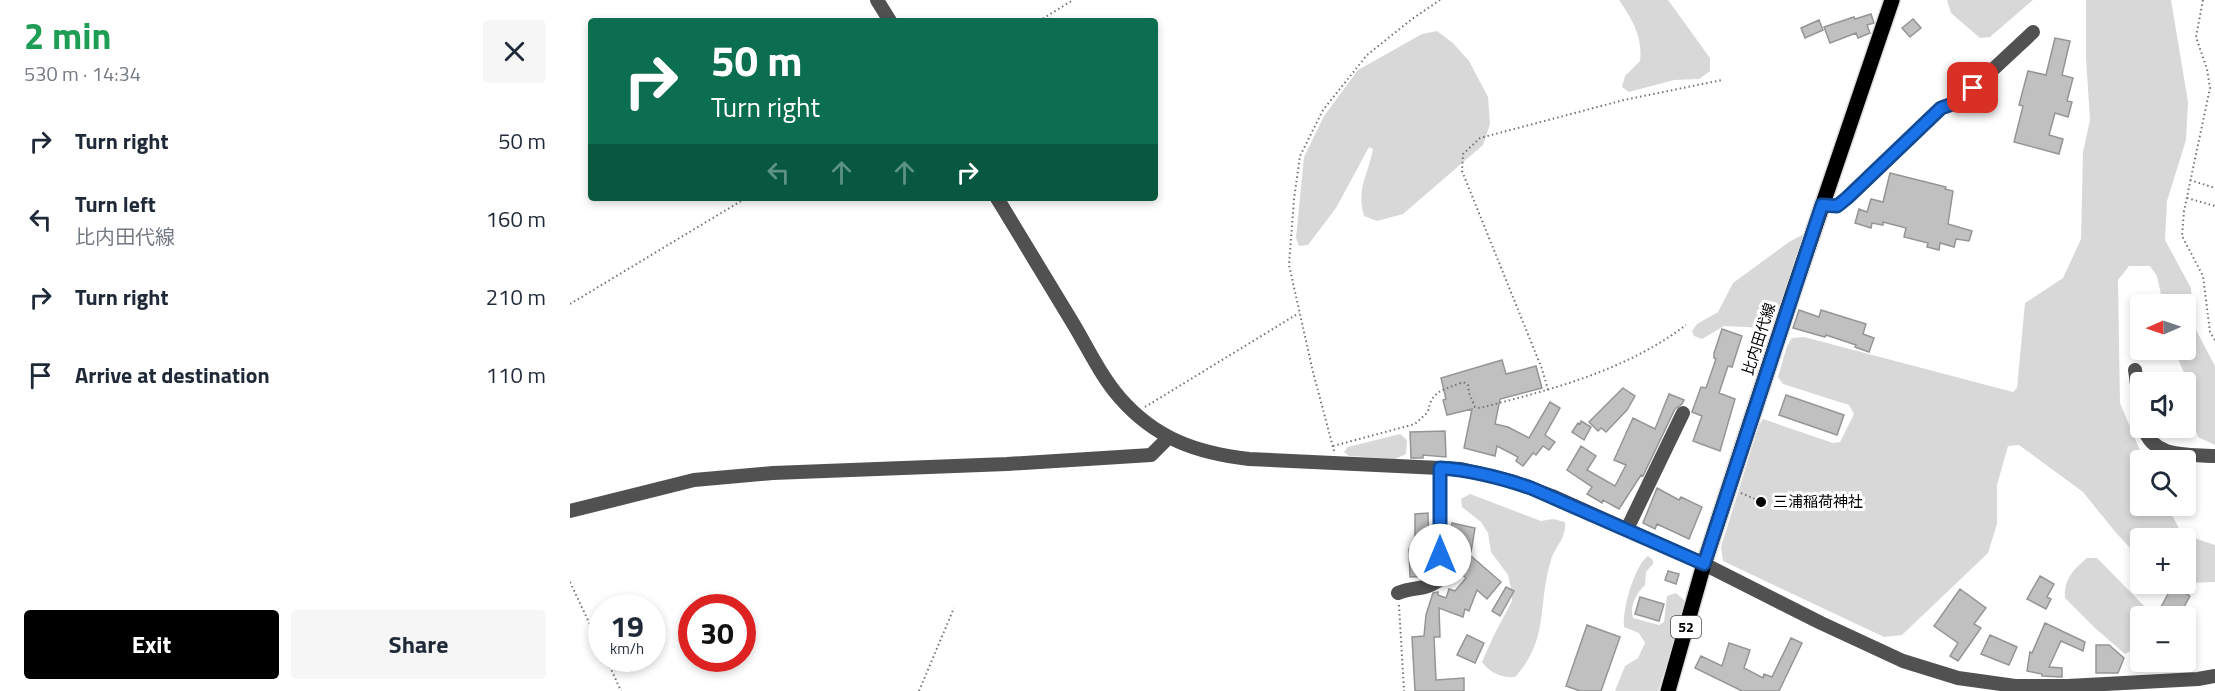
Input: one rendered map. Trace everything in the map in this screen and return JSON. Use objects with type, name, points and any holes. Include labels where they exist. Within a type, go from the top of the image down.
[{"type":"main road","name":"比内田代線","points":[[1668,691],[1704,564],[1892,0]]},
{"type":"street","points":[[878,0],[888,18]]},
{"type":"street","points":[[1822,205],[1837,206],[1847,198],[1941,108],[1958,102],[2033,32]]},
{"type":"street","points":[[999,201],[1095,363],[1119,398],[1168,438],[1197,451],[1217,456],[1250,459],[1461,469],[1511,481],[1552,496],[1704,564],[1903,661],[1958,678],[2015,686],[2141,687],[2215,676]]},
{"type":"street","points":[[1627,529],[1683,413]]},
{"type":"street","points":[[570,511],[694,480],[772,473],[996,465],[1151,455],[1168,438]]},
{"type":"street","points":[[2150,438],[2154,445],[2172,454],[2215,456]]},
{"type":"street","points":[[1398,593],[1407,589],[1427,588],[1438,581],[1440,468]]},
{"type":"path","points":[[1044,18],[1073,0]]},
{"type":"path","points":[[1337,463],[1289,265],[1300,156],[1323,110],[1367,56],[1412,18],[1440,0]]},
{"type":"path","points":[[2203,0],[2196,37],[2207,69],[2210,88],[2190,180],[2182,236],[2203,276],[2210,332],[2215,340]]},
{"type":"path","points":[[1548,390],[1534,349],[1462,171],[1463,154],[1480,138],[1624,100],[1722,80]]},
{"type":"path","points":[[2190,180],[2215,188]]},
{"type":"path","points":[[2187,198],[2215,206]]},
{"type":"path","points":[[570,304],[742,201]]},
{"type":"path","points":[[1135,413],[1300,313]]},
{"type":"path","points":[[1333,446],[1415,424],[1428,412],[1429,400],[1436,393],[1463,382],[1468,385],[1475,407],[1480,408],[1548,390],[1615,367],[1662,343],[1686,325]]},
{"type":"path","points":[[570,582],[588,620]]},
{"type":"path","points":[[1398,593],[1404,691]]},
{"type":"path","points":[[919,691],[954,608]]},
{"type":"path","points":[[612,672],[621,691]]},
{"type":"shaded area","points":[[1619,0],[1668,0],[1710,58],[1710,71],[1699,79],[1674,80],[1629,92],[1622,87],[1625,76],[1640,61],[1640,44],[1636,29]]},
{"type":"shaded area","points":[[1947,0],[2033,0],[1990,37],[1980,38],[1951,13]]},
{"type":"shaded area","points":[[2086,0],[2171,0],[2188,102],[2186,140],[2167,201],[2165,240],[2191,288],[2191,294],[2161,294],[2157,276],[2150,266],[2129,266],[2118,280],[2120,403],[2130,427],[2130,438],[2135,438],[2140,450],[2130,450],[2130,516],[2172,516],[2179,528],[2130,528],[2130,548],[2083,492],[2019,445],[2008,446],[1997,485],[1997,524],[1988,553],[1902,635],[1884,637],[1723,561],[1721,547],[1759,425],[1763,419],[1833,443],[1840,442],[1854,414],[1849,405],[1783,384],[1778,377],[1787,346],[1792,338],[1804,337],[2013,392],[2017,388],[2025,303],[2063,278],[2081,239],[2083,152],[2090,120],[2086,58]]},
{"type":"shaded area","points":[[1437,31],[1453,43],[1469,61],[1488,97],[1490,124],[1483,145],[1403,214],[1377,221],[1364,216],[1361,198],[1373,149],[1369,147],[1336,208],[1308,245],[1299,246],[1296,238],[1304,157],[1324,116],[1358,70],[1422,34]]},
{"type":"shaded area","points":[[1802,235],[1804,241],[1777,315],[1765,328],[1724,326],[1702,339],[1694,336],[1692,331],[1697,324],[1718,312],[1733,283]]},
{"type":"shaded area","points":[[2196,330],[2215,366],[2215,445],[2198,437],[2196,372],[2184,372],[2178,360],[2196,360]]},
{"type":"shaded area","points":[[1400,434],[1407,440],[1406,454],[1395,459],[1349,456],[1344,452],[1348,447]]},
{"type":"shaded area","points":[[1470,494],[1541,521],[1553,519],[1565,522],[1564,533],[1551,560],[1547,576],[1538,635],[1526,663],[1515,677],[1497,674],[1482,662],[1512,601],[1512,593],[1508,575],[1491,552],[1488,533],[1481,522],[1462,507],[1461,499]]},
{"type":"shaded area","points":[[2196,539],[2215,545],[2215,582],[2196,583]]},
{"type":"shaded area","points":[[1648,556],[1653,560],[1653,564],[1646,572],[1645,585],[1634,600],[1633,618],[1659,625],[1664,622],[1667,596],[1676,593],[1684,600],[1685,609],[1658,691],[1615,691],[1625,666],[1638,658],[1645,643],[1639,633],[1624,627],[1624,620],[1627,600],[1634,579]]},
{"type":"shaded area","points":[[2087,558],[2097,558],[2144,606],[2130,606],[2130,651],[2125,654],[2065,598],[2070,575]]},
{"type":"building","points":[[1871,14],[1874,23],[1867,25],[1870,33],[1858,38],[1856,33],[1830,43],[1824,27]]},
{"type":"building","points":[[1913,19],[1921,28],[1910,37],[1902,28]]},
{"type":"building","points":[[1819,20],[1823,30],[1805,38],[1801,28]]},
{"type":"building","points":[[2055,38],[2070,41],[2062,75],[2073,78],[2067,101],[2072,102],[2068,117],[2055,113],[2049,135],[2063,139],[2059,154],[2014,142],[2023,106],[2019,105],[2028,71],[2046,75]]},
{"type":"building","points":[[1890,173],[1946,187],[1945,189],[1953,191],[1948,224],[1972,231],[1969,241],[1956,239],[1954,247],[1940,243],[1939,250],[1927,247],[1928,243],[1904,237],[1906,228],[1883,222],[1883,225],[1872,223],[1871,228],[1855,223],[1859,209],[1867,212],[1871,199],[1883,202]]},
{"type":"building","points":[[1799,310],[1819,317],[1821,310],[1866,324],[1863,334],[1874,338],[1869,352],[1826,335],[1825,337],[1793,328]]},
{"type":"building","points":[[1722,329],[1742,336],[1732,367],[1728,366],[1719,393],[1735,399],[1720,451],[1693,441],[1702,416],[1692,412],[1701,387],[1706,388],[1716,359],[1714,353]]},
{"type":"building","points":[[1502,360],[1506,374],[1536,366],[1542,388],[1500,399],[1495,424],[1508,427],[1529,438],[1550,402],[1560,408],[1545,435],[1555,442],[1549,450],[1543,446],[1536,455],[1533,453],[1523,466],[1516,461],[1518,457],[1497,446],[1495,456],[1464,448],[1472,409],[1447,415],[1443,400],[1446,399],[1441,378]]},
{"type":"building","points":[[1623,388],[1635,396],[1627,410],[1606,432],[1601,428],[1598,431],[1589,422]]},
{"type":"building","points":[[1669,394],[1684,400],[1675,409],[1643,476],[1641,475],[1619,509],[1587,494],[1592,487],[1567,470],[1581,446],[1596,456],[1587,470],[1615,486],[1626,465],[1614,460],[1633,418],[1655,429]]},
{"type":"building","points":[[1786,395],[1844,415],[1837,435],[1779,415]]},
{"type":"building","points":[[1581,421],[1591,427],[1584,440],[1572,432]]},
{"type":"building","points":[[1445,431],[1446,457],[1423,455],[1423,458],[1411,458],[1410,432]]},
{"type":"building","points":[[1657,488],[1679,500],[1681,497],[1702,507],[1689,539],[1657,524],[1655,529],[1643,523]]},
{"type":"building","points":[[1428,513],[1429,576],[1410,577],[1409,549],[1415,548],[1415,514]]},
{"type":"building","points":[[1452,523],[1475,528],[1471,552],[1449,548]]},
{"type":"building","points":[[1471,556],[1501,582],[1487,599],[1477,590],[1469,611],[1465,609],[1463,617],[1439,608],[1440,637],[1434,637],[1436,680],[1464,678],[1464,691],[1415,691],[1412,637],[1424,636],[1426,615],[1433,593],[1438,592],[1438,595],[1446,598],[1449,589],[1455,591],[1466,578],[1460,573],[1466,566],[1463,564]]},
{"type":"building","points":[[1668,571],[1679,574],[1676,584],[1665,580]]},
{"type":"building","points":[[2040,576],[2054,584],[2047,597],[2051,599],[2046,609],[2027,599]]},
{"type":"building","points":[[1506,587],[1514,591],[1500,616],[1492,611]]},
{"type":"building","points":[[1960,589],[1986,608],[1974,624],[1981,628],[1958,661],[1950,656],[1958,643],[1934,626]]},
{"type":"building","points":[[2168,594],[2190,596],[2184,606],[2161,606]]},
{"type":"building","points":[[1640,597],[1664,604],[1659,621],[1635,614]]},
{"type":"building","points":[[2045,623],[2085,642],[2083,651],[2061,641],[2049,667],[2062,668],[2062,677],[2042,676],[2042,674],[2027,671],[2030,652],[2032,653]]},
{"type":"building","points":[[1587,625],[1620,637],[1601,691],[1580,691],[1566,686]]},
{"type":"building","points":[[1467,635],[1484,643],[1475,663],[1457,655]]},
{"type":"building","points":[[1990,635],[2017,647],[2009,665],[1981,654]]},
{"type":"building","points":[[1791,638],[1802,643],[1779,691],[1742,691],[1695,668],[1701,656],[1722,666],[1729,643],[1750,650],[1744,668],[1763,678],[1764,674],[1772,677]]},
{"type":"building","points":[[2096,645],[2109,645],[2124,658],[2118,673],[2096,673]]},
{"type":"place","name":"三浦稲荷神社","points":[[1761,502]]},
{"type":"route","points":[[1440,555],[1440,468],[1461,469],[1531,488],[1704,564],[1822,205],[1837,206],[1941,108],[1958,102],[1973,88]]}]
